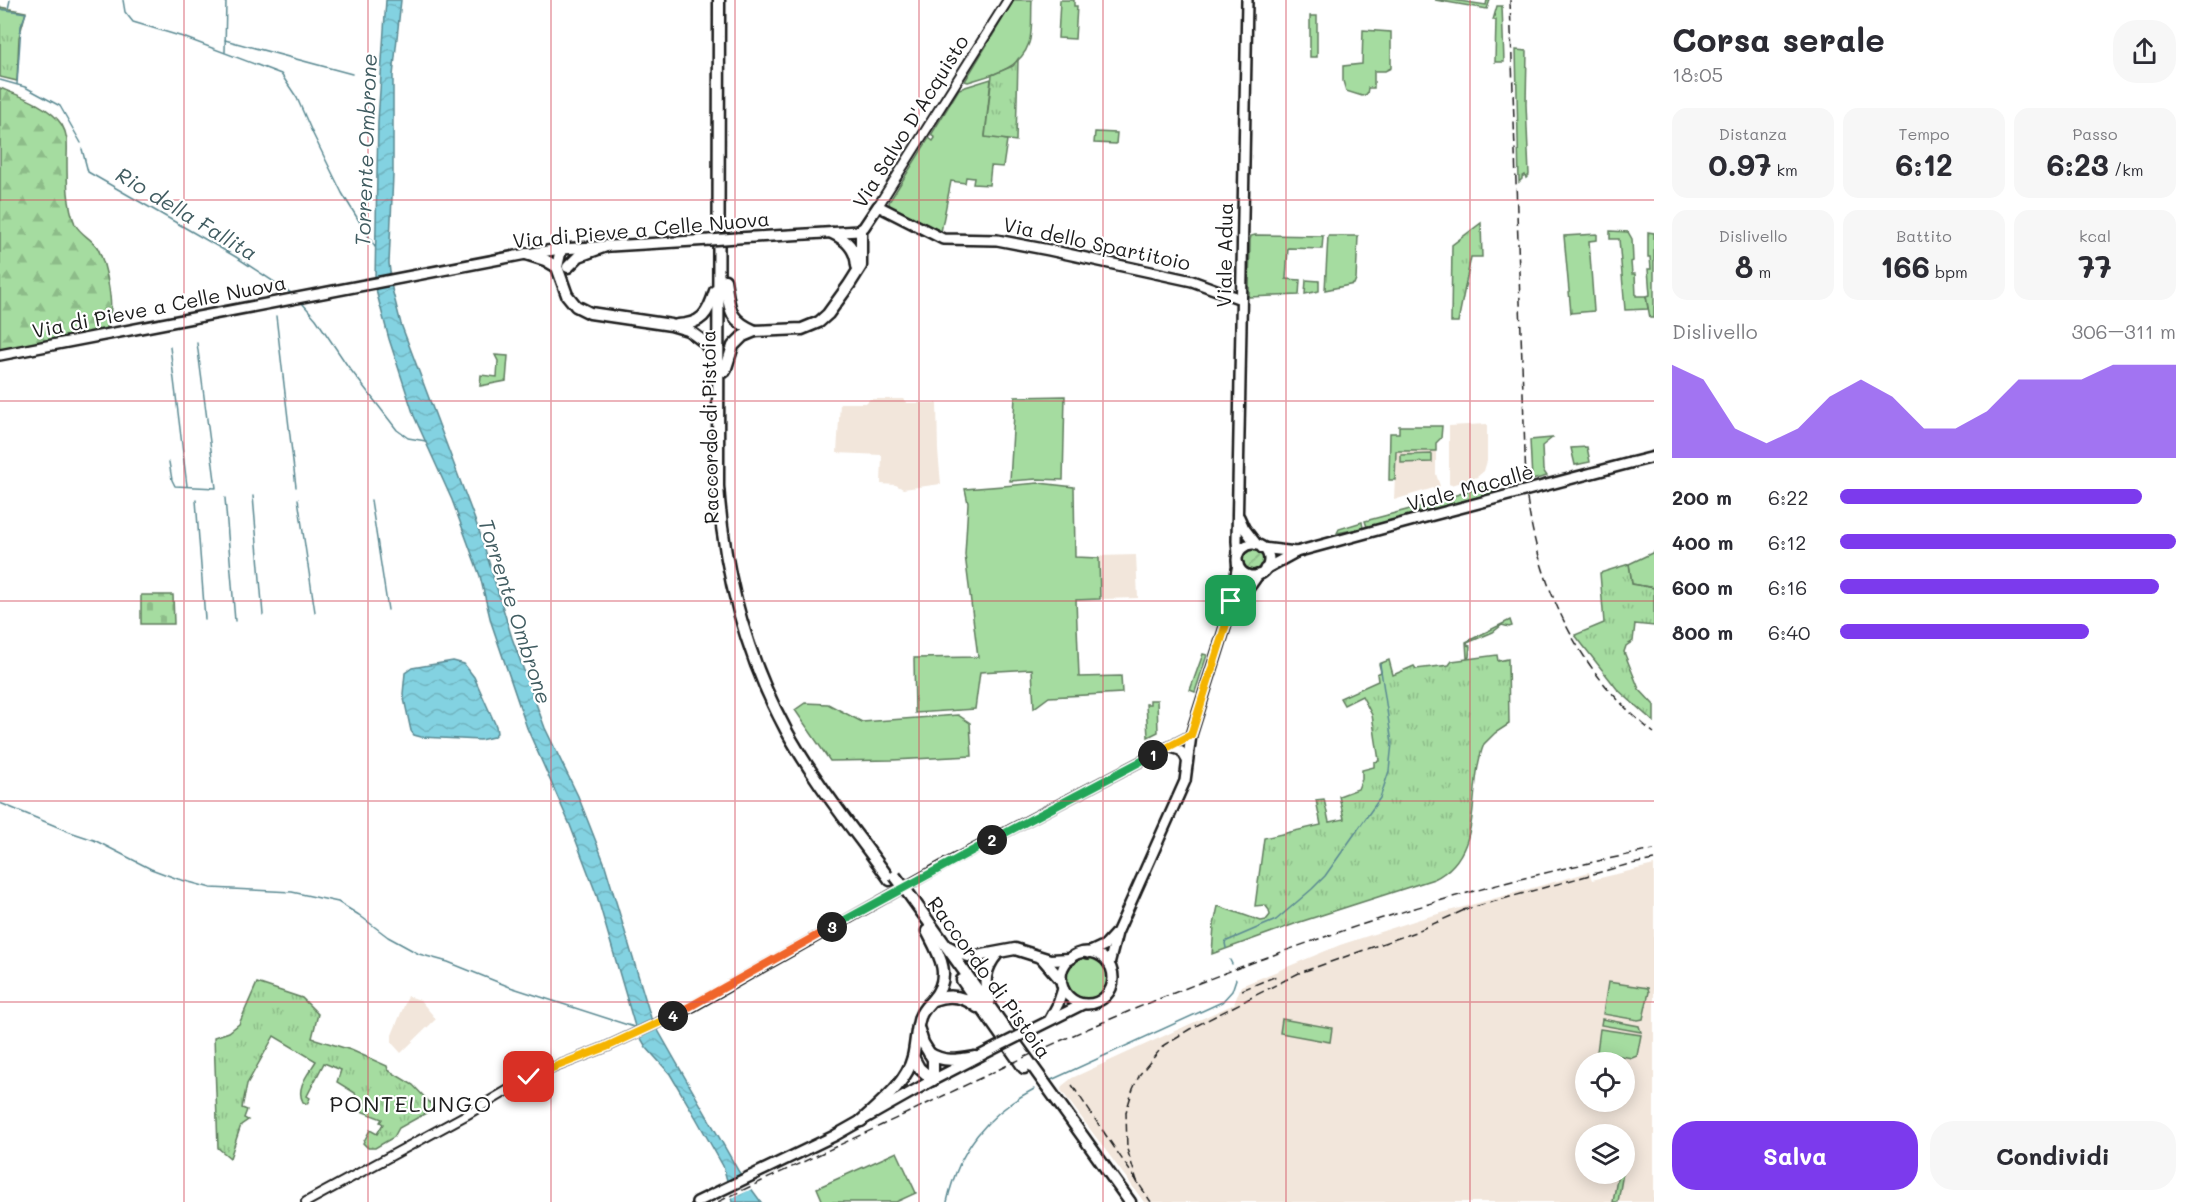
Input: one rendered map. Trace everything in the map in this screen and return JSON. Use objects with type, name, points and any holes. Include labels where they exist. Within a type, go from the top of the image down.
[{"type":"highway","name":"Raccordo di Pistoia","points":[[718,0],[721,282],[718,475],[721,525],[730,580],[743,631],[764,684],[793,742],[905,895],[938,936],[1122,1202]]},
{"type":"highway","name":"Raccordo di Pistoia","points":[[721,282],[725,0]]},
{"type":"highway","points":[[851,246],[858,231]]},
{"type":"highway","points":[[721,373],[735,344],[743,336],[755,331],[793,331],[819,322],[831,310],[856,275],[862,262],[858,231]]},
{"type":"highway","points":[[832,233],[851,246],[855,255],[856,275]]},
{"type":"highway","points":[[563,267],[579,256],[606,246]]},
{"type":"highway","points":[[561,249],[567,259],[563,267],[566,291],[572,303],[585,311],[671,325],[695,333],[703,340],[721,373]]},
{"type":"highway","points":[[526,254],[563,267]]},
{"type":"highway","points":[[671,325],[690,324],[703,317],[721,282]]},
{"type":"highway","points":[[721,282],[733,316],[741,325],[755,331]]},
{"type":"highway","name":"Raccordo di Pistoia","points":[[905,895],[927,932],[1130,1202]]},
{"type":"highway","points":[[861,1121],[898,1084],[913,1056],[923,1010],[940,988],[944,974],[940,957],[927,932]]},
{"type":"highway","points":[[938,936],[953,950],[964,956],[976,957],[1015,949],[1042,958],[1070,959]]},
{"type":"highway","points":[[997,954],[987,969],[985,983],[997,1023]]},
{"type":"highway","points":[[1042,958],[1062,984]]},
{"type":"highway","points":[[933,1000],[948,996],[962,998],[997,1023]]},
{"type":"highway","points":[[918,1027],[922,1041],[933,1059],[933,1080]]},
{"type":"highway","points":[[929,1052],[935,1057],[947,1060],[975,1057]]},
{"type":"highway","points":[[913,1056],[918,1067],[933,1080]]},
{"type":"main road","name":"Viale Adua","points":[[1238,554],[1247,0]]},
{"type":"main road","name":"Via Salvo D'Acquisto","points":[[858,231],[878,206]]},
{"type":"main road","name":"Via dello Spartitoio","points":[[878,206],[943,239],[997,240],[1056,251],[1192,280],[1241,299]]},
{"type":"main road","name":"Via di Pieve a Celle Nuova","points":[[0,355],[526,254],[561,249],[858,231]]},
{"type":"main road","name":"Viale Macallè","points":[[1228,618],[1262,572],[1296,552],[1654,457]]},
{"type":"main road","name":"Viale Adua","points":[[1238,511],[1244,528],[1259,547]]},
{"type":"main road","points":[[1247,546],[1259,547],[1268,558],[1262,572],[1246,574],[1238,564],[1238,554],[1247,546]]},
{"type":"main road","name":"Viale Macallè","points":[[1259,547],[1296,552]]},
{"type":"main road","name":"Viale Macallè","points":[[1109,964],[1116,933],[1183,785],[1191,735],[1228,618],[1238,564]]},
{"type":"main road","points":[[1049,1021],[1058,1004],[1062,970],[1070,959],[1105,945],[1116,933]]},
{"type":"main road","points":[[697,1202],[861,1121],[975,1057],[1083,1004],[1095,1003],[1108,993],[1113,980],[1109,964],[1098,955],[1088,952]]},
{"type":"main road","points":[[1062,984],[1070,998],[1083,1004]]},
{"type":"street","name":"Via Salvo D'Acquisto","points":[[878,206],[1008,0]]},
{"type":"street","points":[[306,1202],[466,1115],[532,1076],[617,1042],[694,1006],[939,868],[1191,735]]},
{"type":"street","points":[[1168,747],[1181,751],[1188,763]]},
{"type":"shaded area","points":[[870,399],[904,399],[907,403],[937,403],[941,484],[903,489],[896,485],[881,484],[882,455],[837,453],[840,403],[866,403]]},
{"type":"shaded area","points":[[1487,424],[1487,461],[1484,471],[1477,477],[1449,484],[1449,426]]},
{"type":"shaded area","points":[[1396,450],[1436,451],[1436,474],[1440,486],[1394,500]]},
{"type":"shaded area","points":[[1136,555],[1138,598],[1100,599],[1099,556]]},
{"type":"shaded area","points":[[1654,865],[1654,1202],[1144,1202],[1061,1090],[1062,1086],[1072,1078],[1234,1004],[1241,986],[1340,945],[1420,919],[1589,872],[1592,880]]},
{"type":"shaded area","points":[[408,996],[420,1000],[436,1019],[401,1053],[392,1043],[392,1035]]},
{"type":"green space","points":[[1014,0],[1032,0],[1031,33],[1025,52],[1019,60],[1004,70],[986,77],[965,81]]},
{"type":"green space","points":[[1060,0],[1074,0],[1074,6],[1077,6],[1075,39],[1058,38]]},
{"type":"green space","points":[[1435,0],[1486,5],[1487,0],[1490,0],[1487,9]]},
{"type":"green space","points":[[1497,6],[1502,6],[1504,62],[1495,62],[1496,20],[1493,20]]},
{"type":"green space","points":[[0,7],[26,12],[19,37],[17,81],[0,77]]},
{"type":"green space","points":[[1310,16],[1317,16],[1317,57],[1310,57]]},
{"type":"green space","points":[[1363,30],[1391,32],[1391,68],[1385,71],[1374,71],[1374,88],[1368,88],[1367,94],[1362,96],[1346,91],[1343,66],[1362,64]]},
{"type":"green space","points":[[1516,50],[1527,51],[1526,104],[1529,175],[1526,178],[1525,175],[1522,177],[1519,182]]},
{"type":"green space","points":[[1018,59],[1016,141],[985,137],[992,75],[1013,66]]},
{"type":"green space","points":[[991,79],[985,136],[1007,140],[1003,167],[991,166],[989,185],[973,184],[974,178],[966,177],[965,183],[951,181],[941,232],[890,208],[889,202],[929,138],[933,141],[935,138],[931,135],[959,89]]},
{"type":"green space","points":[[0,88],[25,98],[50,112],[64,129],[67,142],[68,193],[72,217],[77,227],[97,247],[107,276],[111,302],[109,323],[105,330],[0,351]]},
{"type":"green space","points":[[1095,132],[1117,133],[1116,144],[1094,143]]},
{"type":"green space","points":[[1481,223],[1482,257],[1471,257],[1458,322],[1451,322],[1452,245]]},
{"type":"green space","points":[[1610,231],[1628,232],[1632,239],[1633,261],[1631,262],[1632,274],[1635,274],[1636,296],[1646,296],[1648,309],[1625,310],[1619,239],[1610,239]]},
{"type":"green space","points":[[1648,232],[1654,233],[1654,318],[1650,318],[1646,296],[1650,295],[1648,269],[1651,269],[1650,257],[1648,257]]},
{"type":"green space","points":[[1597,234],[1597,240],[1589,241],[1594,311],[1571,313],[1564,236]]},
{"type":"green space","points":[[1251,236],[1323,236],[1322,249],[1288,248],[1286,279],[1300,280],[1299,295],[1249,297],[1250,240]]},
{"type":"green space","points":[[1328,236],[1358,236],[1354,284],[1325,290]]},
{"type":"green space","points":[[1306,280],[1319,281],[1319,291],[1305,294]]},
{"type":"green space","points":[[495,355],[508,356],[506,381],[480,386],[481,375],[497,377],[498,361]]},
{"type":"green space","points":[[1065,396],[1063,480],[1010,481],[1015,397]]},
{"type":"green space","points":[[1399,426],[1442,426],[1441,438],[1436,443],[1436,451],[1396,451],[1395,480],[1389,480],[1390,433],[1399,433]]},
{"type":"green space","points":[[1552,438],[1542,446],[1543,470],[1547,476],[1532,480],[1530,440]]},
{"type":"green space","points":[[1587,447],[1590,462],[1575,465],[1571,448]]},
{"type":"green space","points":[[1432,454],[1432,462],[1401,463],[1401,455]]},
{"type":"green space","points":[[1039,483],[1074,487],[1075,557],[1099,558],[1100,599],[1076,600],[1079,677],[1121,676],[1122,693],[1049,697],[1034,708],[1032,669],[980,672],[975,709],[915,713],[914,658],[978,657],[965,555],[968,503],[965,489]]},
{"type":"green space","points":[[1491,484],[1493,493],[1419,513],[1418,507]]},
{"type":"green space","points":[[1414,508],[1415,514],[1367,527],[1365,521]]},
{"type":"green space","points":[[1362,522],[1363,528],[1337,533],[1339,529]]},
{"type":"green space","points":[[1252,548],[1261,552],[1265,561],[1261,570],[1252,574],[1243,570],[1239,561],[1243,552]]},
{"type":"green space","points":[[1654,552],[1654,588],[1632,584],[1629,564]]},
{"type":"green space","points":[[1629,564],[1632,584],[1654,588],[1654,626],[1635,624],[1633,641],[1626,646],[1624,652],[1639,689],[1654,705],[1654,722],[1617,689],[1575,635],[1604,623],[1600,573]]},
{"type":"green space","points":[[141,595],[173,595],[174,624],[141,624]]},
{"type":"green space","points":[[1510,620],[1512,626],[1502,625],[1493,632],[1467,643],[1470,646],[1467,658],[1466,642]]},
{"type":"green space","points":[[1203,654],[1207,655],[1195,692],[1190,690]]},
{"type":"green space","points":[[1497,655],[1498,661],[1508,659],[1509,724],[1484,744],[1479,762],[1468,837],[1461,854],[1450,868],[1434,879],[1300,922],[1212,954],[1218,906],[1261,921],[1266,920],[1270,915],[1265,905],[1255,906],[1264,838],[1321,825],[1316,800],[1324,799],[1329,822],[1344,819],[1339,796],[1358,789],[1362,779],[1362,770],[1374,767],[1374,762],[1379,761],[1372,715],[1362,696],[1344,705],[1340,698],[1378,681],[1377,674],[1381,672],[1379,664],[1389,660],[1393,675],[1414,666],[1416,669],[1449,665],[1452,661]]},
{"type":"green space","points":[[1150,700],[1157,700],[1158,732],[1148,737],[1146,704],[1150,704]]},
{"type":"green space","points":[[805,703],[828,704],[862,722],[958,715],[970,723],[972,756],[830,761],[795,710]]},
{"type":"green space","points":[[1087,957],[1102,963],[1108,978],[1102,993],[1087,999],[1072,993],[1066,978],[1072,963]]},
{"type":"green space","points":[[1608,982],[1648,988],[1643,1019],[1603,1014]]},
{"type":"green space","points":[[257,983],[302,998],[318,1014],[312,1038],[351,1050],[387,1066],[388,1070],[413,1085],[435,1108],[399,1128],[394,1137],[375,1148],[368,1148],[363,1143],[370,1130],[377,1134],[383,1124],[380,1122],[382,1119],[361,1111],[365,1102],[337,1082],[341,1070],[324,1063],[307,1096],[310,1098],[307,1104],[303,1102],[302,1086],[316,1061],[274,1036],[247,1084],[242,1108],[247,1110],[244,1118],[248,1120],[241,1125],[230,1158],[218,1148],[214,1037],[229,1032],[239,1024]]},
{"type":"green space","points":[[1282,1019],[1332,1028],[1330,1042],[1280,1033]]},
{"type":"green space","points":[[1602,1019],[1639,1026],[1641,1032],[1601,1025]]},
{"type":"green space","points":[[1600,1029],[1641,1035],[1635,1057],[1635,1052],[1597,1052]]},
{"type":"green space","points":[[897,1152],[916,1193],[896,1202],[823,1202],[817,1188]]},
{"type":"green space","points":[[1616,1184],[1621,1184],[1618,1202],[1613,1202]]},
{"type":"water","points":[[386,0],[401,0],[393,76],[393,175],[389,263],[392,289],[401,324],[481,536],[512,638],[545,728],[578,796],[604,862],[651,1018],[739,1172],[761,1202],[733,1202],[723,1166],[696,1118],[670,1074],[646,1047],[636,1030],[597,896],[570,825],[527,728],[491,622],[480,576],[452,500],[414,416],[389,339],[375,278],[378,121]]},
{"type":"water","points":[[453,661],[464,664],[474,677],[496,726],[497,733],[493,737],[480,740],[421,737],[414,735],[411,731],[403,694],[405,673],[412,668]]},
{"type":"pier","points":[[750,1182],[754,1188],[729,1200],[728,1193]]},
{"type":"waterway","points":[[8,9],[10,0]]},
{"type":"waterway","name":"Torrente Ombrone","points":[[123,0],[125,12],[133,22],[183,37],[281,74],[297,98],[342,193],[375,247]]},
{"type":"waterway","points":[[225,52],[226,0]]},
{"type":"waterway","points":[[0,9],[26,13],[21,26],[17,84]]},
{"type":"waterway","name":"Torrente Ombrone","points":[[225,40],[352,74]]},
{"type":"waterway","name":"Rio della Fallita","points":[[0,80],[25,87],[60,106],[81,143]]},
{"type":"waterway","name":"Rio della Fallita","points":[[82,149],[88,172],[236,257],[291,293]]},
{"type":"waterway","name":"Rio della Fallita","points":[[302,303],[397,430],[408,438],[426,441]]},
{"type":"waterway","points":[[276,316],[296,487]]},
{"type":"waterway","points":[[169,462],[175,486],[216,488],[197,343]]},
{"type":"waterway","points":[[170,347],[187,486]]},
{"type":"waterway","points":[[253,496],[263,615]]},
{"type":"waterway","points":[[225,498],[235,621]]},
{"type":"waterway","points":[[298,499],[315,612]]},
{"type":"waterway","points":[[196,500],[205,619]]},
{"type":"waterway","points":[[371,500],[388,610]]},
{"type":"waterway","points":[[1226,948],[1227,941],[1276,920],[1312,889],[1325,876],[1380,798],[1389,771],[1392,743],[1380,664]]},
{"type":"waterway","points":[[0,803],[94,840],[151,869],[178,879],[211,888],[292,892],[338,902],[388,937],[419,954],[448,962],[510,987],[634,1027]]},
{"type":"waterway","points":[[1230,960],[1232,964]]},
{"type":"waterway","points":[[1049,1081],[1222,1002],[1232,991],[1236,979]]},
{"type":"waterway","points":[[947,1202],[959,1166],[977,1135],[1002,1110],[1034,1089]]},
{"type":"railway","points":[[1510,0],[1526,484]]},
{"type":"railway","points":[[1527,498],[1542,565],[1553,597],[1568,628],[1585,658],[1605,685],[1654,733]]},
{"type":"railway","points":[[718,1202],[1063,1040],[1254,962],[1385,917],[1452,897],[1519,879],[1654,850]]},
{"type":"railway","points":[[1463,910],[1626,865],[1654,860]]},
{"type":"railway","points":[[1138,1184],[1127,1149],[1126,1112],[1140,1074],[1164,1045],[1190,1029],[1299,973],[1415,932],[1469,908]]},
{"type":"railway","points":[[1242,990],[1279,975]]},
{"type":"railway","points":[[1072,1085],[1151,1202]]},
{"type":"district","name":"PONTELUNGO","points":[[411,1103]]},
{"type":"route","points":[[529,1077],[606,1047],[694,1006],[947,863],[1191,735],[1228,618],[1231,601]]}]
